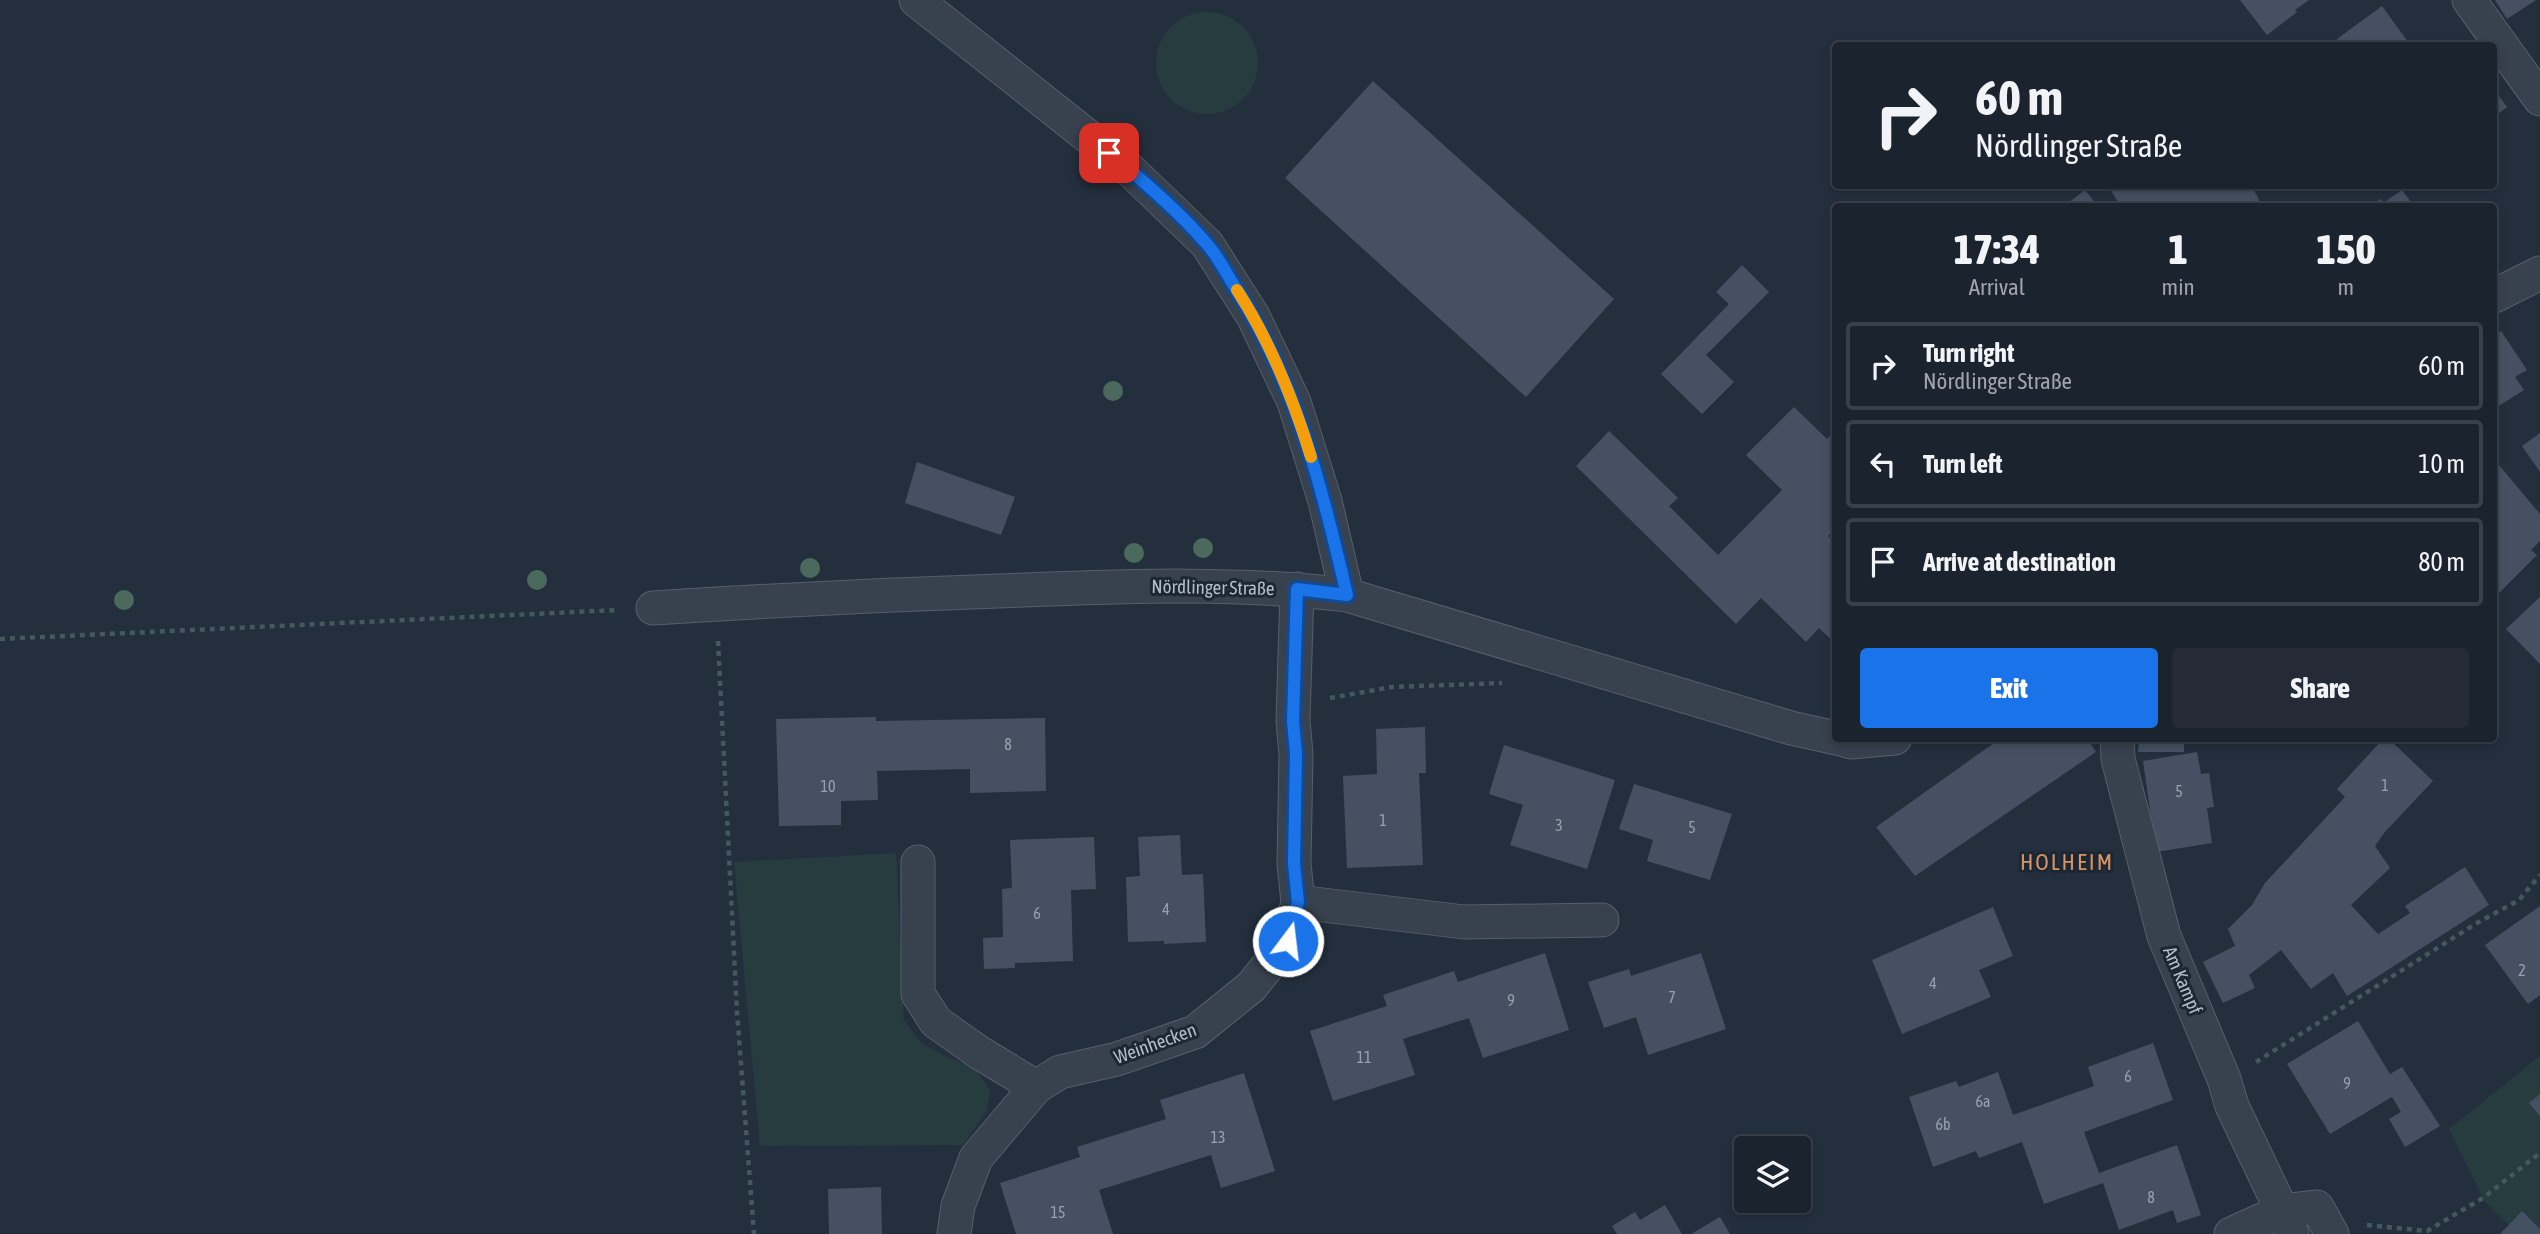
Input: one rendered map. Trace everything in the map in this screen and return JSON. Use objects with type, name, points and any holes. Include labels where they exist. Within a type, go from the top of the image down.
[{"type":"street","points":[[916,0],[1129,169],[1207,244],[1253,316],[1294,402],[1325,501],[1347,595]]},
{"type":"street","points":[[2469,0],[2540,99]]},
{"type":"street","points":[[2497,294],[2540,273]]},
{"type":"street","name":"Nördlinger Straße","points":[[653,608],[1156,585],[1297,589],[1347,595],[1765,720],[1832,737]]},
{"type":"street","name":"Weinhecken","points":[[954,1234],[958,1206],[976,1158],[1036,1087],[1060,1072],[1117,1059],[1195,1032],[1251,988],[1288,941],[1298,902],[1294,864],[1296,754],[1293,721],[1297,589]]},
{"type":"street","name":"Am Kampf","points":[[2117,742],[2119,759],[2164,936],[2224,1079],[2232,1106],[2287,1223]]},
{"type":"street","points":[[918,862],[918,994],[936,1022],[1036,1087]]},
{"type":"street","points":[[1298,902],[1464,922],[1602,920]]},
{"type":"street","points":[[2231,1234],[2287,1223],[2325,1220]]},
{"type":"path","points":[[716,604],[737,1012],[754,1234]]},
{"type":"path","points":[[0,639],[653,608]]},
{"type":"path","points":[[1293,721],[1331,697],[1392,687],[1509,682]]},
{"type":"path","points":[[2224,1079],[2266,1057],[2477,923],[2519,900],[2540,875]]},
{"type":"path","points":[[2325,1220],[2427,1231],[2483,1198],[2540,1153]]},
{"type":"green space","points":[[1197,12],[1217,12],[1236,20],[1250,34],[1258,53],[1255,83],[1236,106],[1217,114],[1197,114],[1178,106],[1164,92],[1156,73],[1156,53],[1164,34],[1178,20]]},
{"type":"green space","points":[[896,853],[904,1020],[921,1043],[949,1058],[973,1066],[990,1090],[987,1110],[963,1145],[760,1146],[734,862]]},
{"type":"green space","points":[[2540,1056],[2540,1229],[2522,1211],[2509,1225],[2485,1202],[2449,1129]]},
{"type":"building","points":[[2240,0],[2309,0],[2267,35]]},
{"type":"building","points":[[2495,0],[2536,0],[2507,19]]},
{"type":"building","points":[[2382,6],[2408,42],[2337,42],[2337,39]]},
{"type":"building","points":[[1373,81],[1614,299],[1526,397],[1285,178]]},
{"type":"building","points":[[2497,93],[2507,107],[2497,115]]},
{"type":"building","points":[[2110,189],[2254,189],[2260,203],[2128,202],[2119,203]]},
{"type":"building","points":[[2085,190],[2096,203],[2068,203]]},
{"type":"building","points":[[2402,190],[2412,203],[2388,203],[2386,201]]},
{"type":"building","points":[[1742,265],[1769,292],[1706,355],[1734,382],[1702,414],[1661,374],[1729,304],[1716,292]]},
{"type":"building","points":[[2501,331],[2527,370],[2515,377],[2524,390],[2497,407],[2497,334]]},
{"type":"building","points":[[1794,407],[1827,439],[1832,434],[1832,532],[1828,536],[1832,540],[1832,640],[1819,628],[1806,642],[1761,598],[1736,624],[1576,466],[1609,431],[1678,498],[1669,506],[1718,555],[1782,490],[1746,455]]},
{"type":"building","points":[[2540,433],[2540,472],[2522,446]]},
{"type":"building","points":[[917,462],[1015,497],[1001,535],[905,503]]},
{"type":"building","points":[[2497,463],[2540,514],[2540,541],[2531,550],[2537,555],[2497,595]]},
{"type":"building","points":[[2540,597],[2540,664],[2506,629]]},
{"type":"building","points":[[876,717],[876,721],[1045,718],[1046,791],[970,793],[970,769],[877,771],[878,800],[841,801],[841,825],[779,826],[776,719]]},
{"type":"building","points":[[1425,727],[1426,773],[1419,773],[1423,865],[1347,868],[1343,776],[1377,774],[1376,729]]},
{"type":"building","points":[[1995,742],[2090,742],[2096,752],[1915,876],[1876,827]]},
{"type":"building","points":[[2139,742],[2184,742],[2184,752],[2138,752]]},
{"type":"building","points":[[2380,742],[2392,742],[2433,781],[2375,846],[2390,868],[2351,905],[2378,934],[2410,913],[2405,906],[2465,867],[2489,905],[2347,996],[2333,973],[2311,989],[2281,950],[2249,975],[2255,988],[2223,1003],[2203,962],[2235,946],[2228,929],[2252,905],[2265,883],[2345,797],[2337,789]]},
{"type":"building","points":[[1504,745],[1615,780],[1587,869],[1510,845],[1523,805],[1489,794]]},
{"type":"building","points":[[2197,752],[2201,774],[2209,773],[2214,807],[2207,808],[2212,843],[2156,852],[2143,761]]},
{"type":"building","points":[[1634,784],[1732,814],[1710,880],[1647,861],[1653,840],[1619,829]]},
{"type":"building","points":[[1180,835],[1182,875],[1203,874],[1206,942],[1128,942],[1126,877],[1140,876],[1138,837]]},
{"type":"building","points":[[1094,837],[1096,889],[1071,890],[1073,961],[1015,963],[1015,968],[984,969],[983,938],[1003,937],[1002,889],[1012,888],[1010,840]]},
{"type":"building","points":[[2540,906],[2540,995],[2528,1004],[2485,945]]},
{"type":"building","points":[[1993,907],[2013,956],[1979,970],[1991,997],[1902,1034],[1872,960]]},
{"type":"building","points":[[1545,953],[1569,1030],[1483,1058],[1469,1018],[1403,1039],[1415,1075],[1333,1101],[1310,1031],[1387,1006],[1383,995],[1454,971],[1458,982]]},
{"type":"building","points":[[1701,953],[1726,1029],[1648,1055],[1636,1017],[1604,1028],[1588,982],[1629,969],[1631,976]]},
{"type":"building","points":[[2358,1021],[2390,1074],[2402,1067],[2440,1126],[2405,1147],[2389,1119],[2401,1112],[2392,1097],[2330,1134],[2287,1064]]},
{"type":"building","points":[[2153,1043],[2173,1100],[2084,1132],[2099,1173],[2177,1145],[2201,1215],[2177,1223],[2173,1210],[2119,1230],[2103,1183],[2044,1204],[2022,1142],[1979,1158],[1976,1151],[1933,1167],[1909,1097],[1956,1081],[1959,1087],[1998,1072],[2013,1115],[2094,1086],[2088,1067]]},
{"type":"building","points":[[1244,1073],[1275,1171],[1221,1188],[1211,1155],[1099,1190],[1113,1234],[1016,1234],[1000,1183],[1080,1157],[1077,1147],[1166,1119],[1160,1100]]},
{"type":"building","points":[[2540,1094],[2540,1116],[2529,1103]]},
{"type":"building","points":[[881,1187],[882,1234],[829,1234],[828,1189]]},
{"type":"building","points":[[1665,1205],[1682,1234],[1617,1234],[1612,1226],[1635,1212],[1640,1220]]},
{"type":"building","points":[[2522,1211],[2540,1229],[2540,1234],[2500,1234]]},
{"type":"building","points":[[1720,1217],[1730,1234],[1691,1234]]},
{"type":"slow traffic","points":[[1237,290],[1253,316],[1294,402],[1311,457]]},
{"type":"district","name":"HOLHEIM","points":[[2067,862]]},
{"type":"route","points":[[1109,153],[1207,244],[1253,316],[1294,402],[1325,501],[1347,595],[1297,589],[1293,721],[1296,754],[1294,864],[1298,902],[1288,941]]}]
